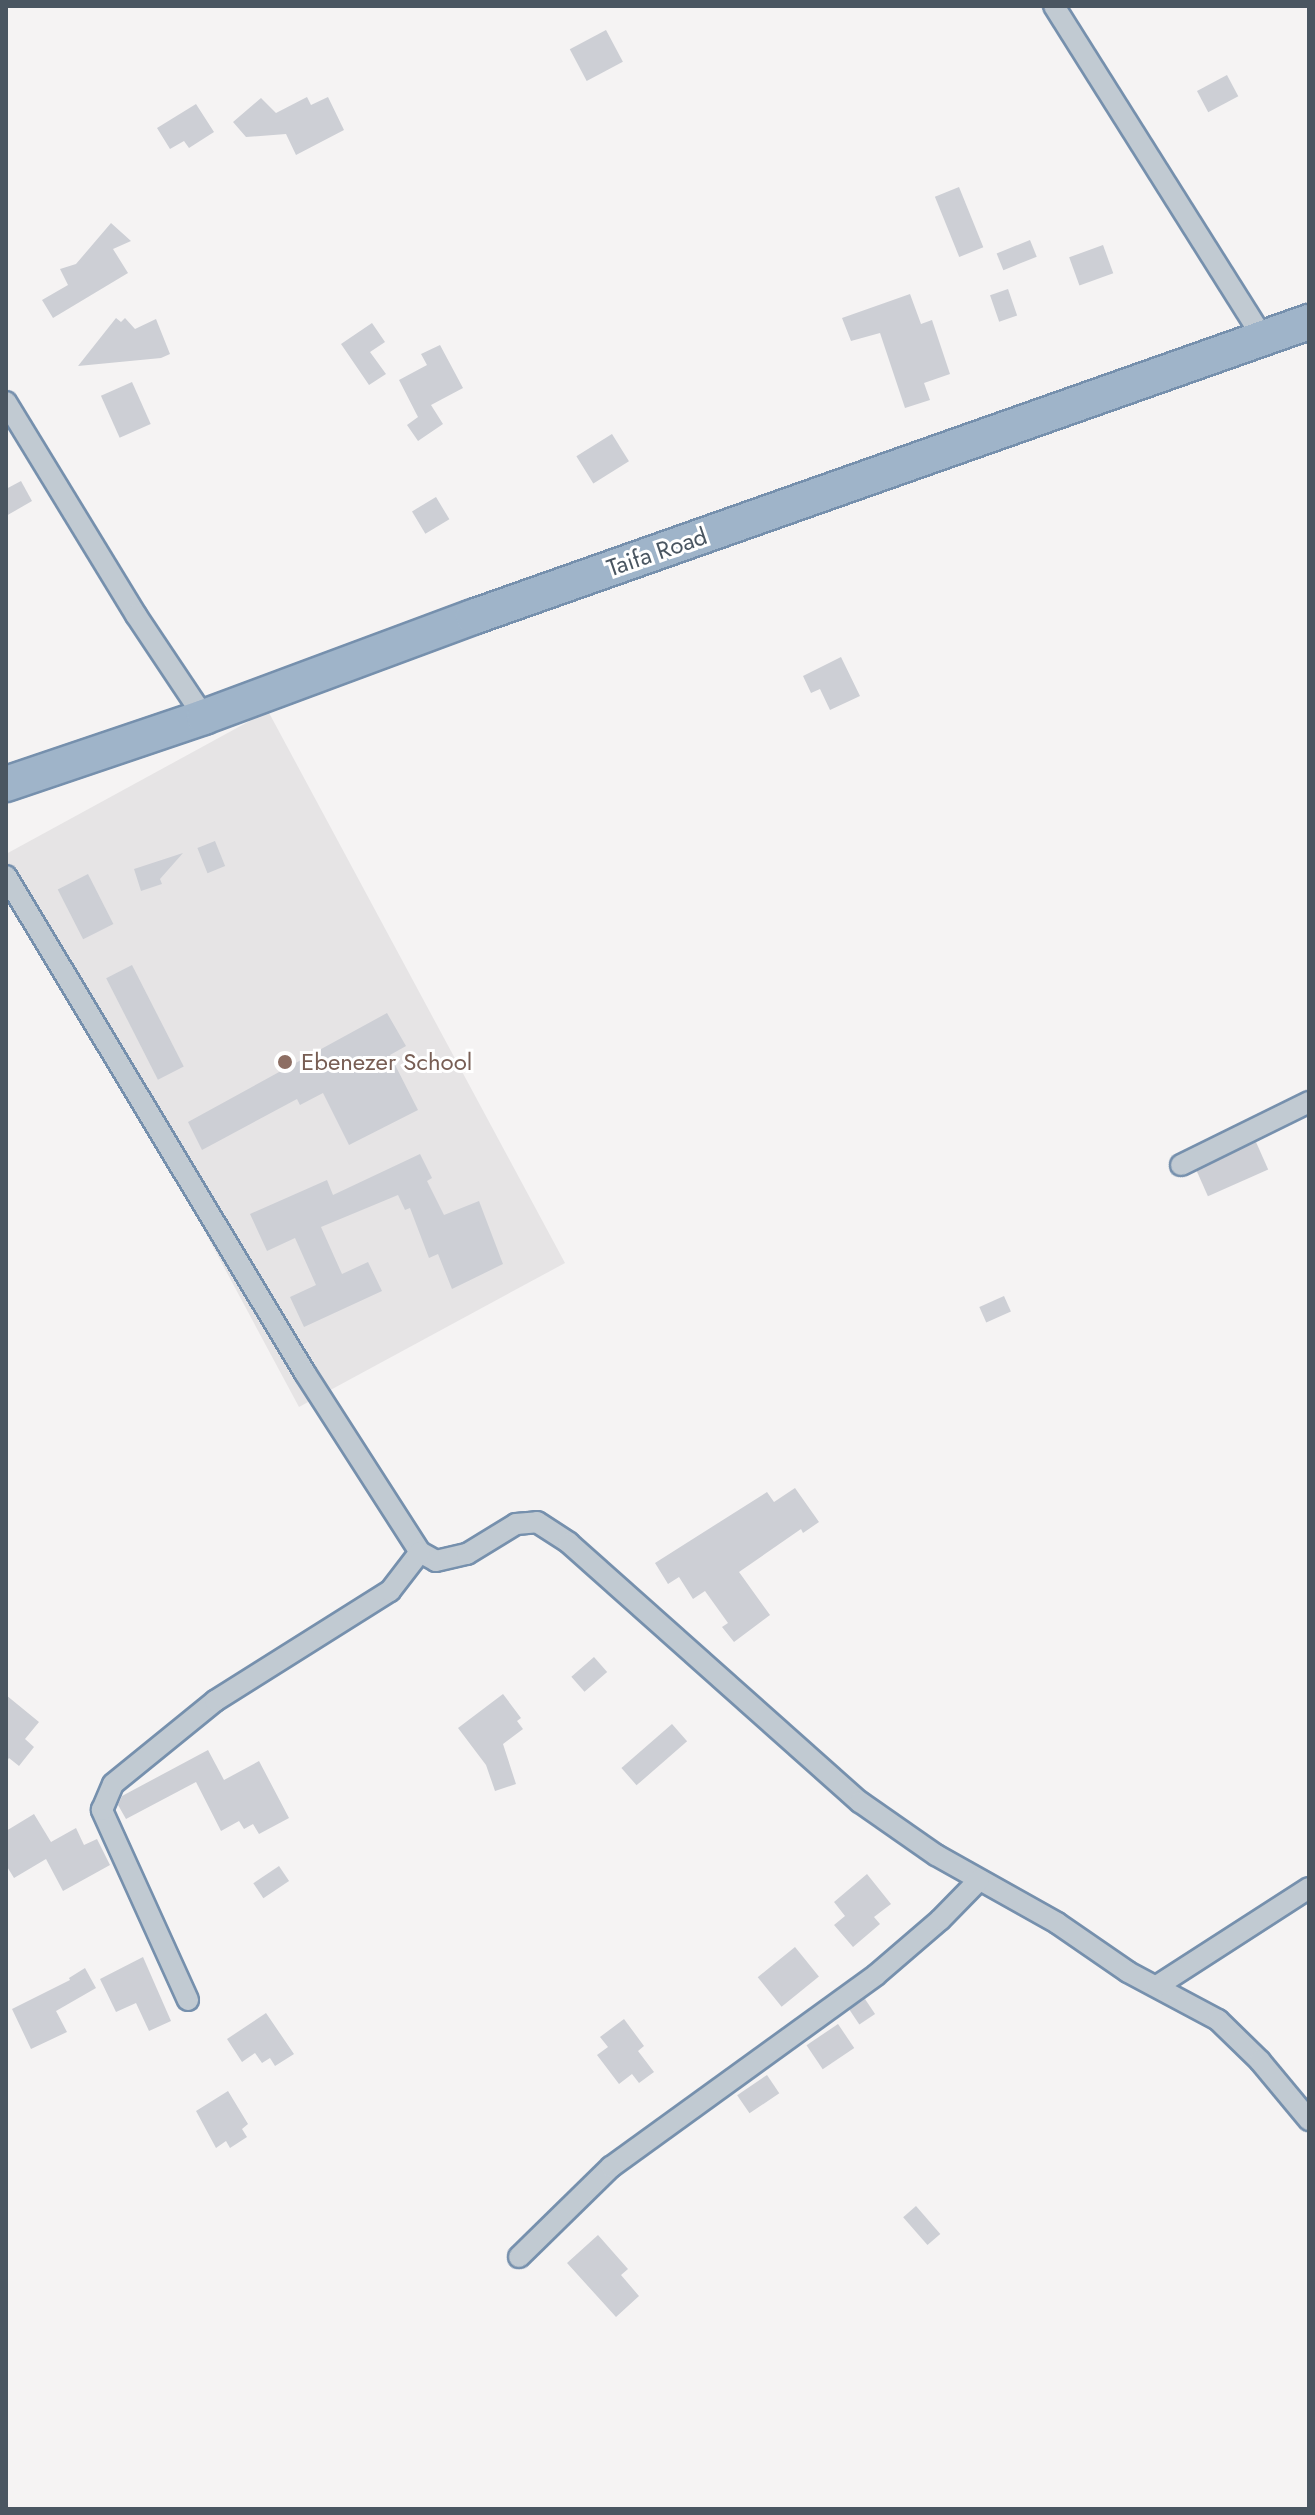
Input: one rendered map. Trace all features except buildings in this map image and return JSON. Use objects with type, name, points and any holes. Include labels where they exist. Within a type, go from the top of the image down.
[{"type":"highway","name":"Taifa Road","points":[[6,784],[204,717],[473,617],[1309,322]]},
{"type":"street","points":[[1054,6],[1263,338]]},
{"type":"street","points":[[6,402],[136,615],[204,717]]},
{"type":"street","points":[[6,876],[305,1373],[420,1552],[436,1561],[467,1554],[516,1524],[537,1522],[569,1543],[860,1802],[936,1855],[1057,1923],[1128,1972],[1218,2020],[1239,2037],[1309,2120]]},
{"type":"street","points":[[1181,1165],[1307,1108]]},
{"type":"street","points":[[188,2000],[102,1810],[113,1784],[215,1701],[390,1591],[406,1575],[420,1552]]},
{"type":"street","points":[[519,2257],[611,2167],[876,1975],[940,1920],[979,1880]]},
{"type":"street","points":[[1157,1986],[1309,1888]]},
{"type":"shaded area","name":"Ebenezer School","points":[[268,711],[565,1263],[299,1407],[6,861],[6,854]]},
{"type":"place","name":"Ebenezer School","points":[[285,1062]]}]
